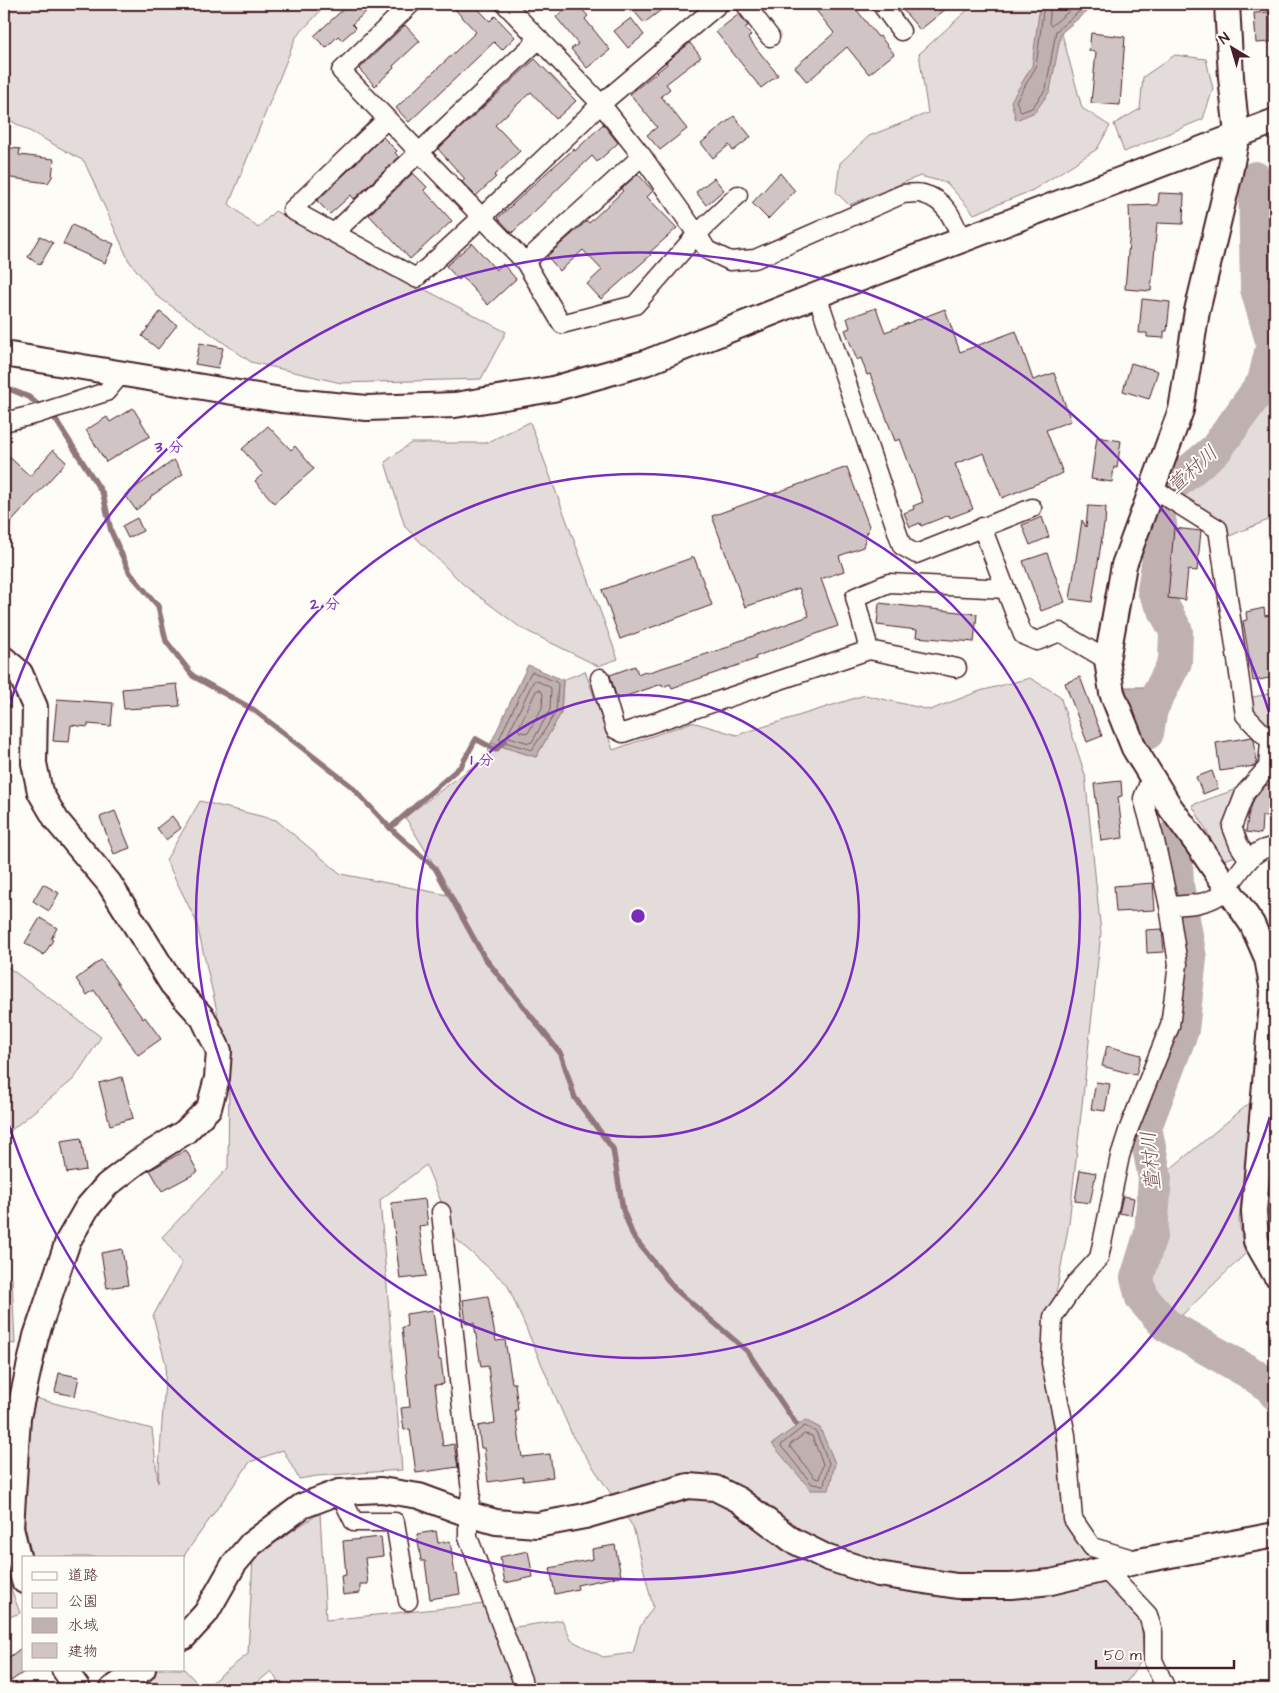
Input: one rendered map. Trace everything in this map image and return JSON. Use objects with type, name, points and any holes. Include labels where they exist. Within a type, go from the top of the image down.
[{"type":"street","points":[[411,4],[341,71],[525,262],[562,324],[635,305],[697,234],[738,195]]},
{"type":"street","points":[[505,4],[601,104],[642,156],[707,250],[730,260],[755,259],[903,194],[923,193],[942,203],[952,216],[962,241]]},
{"type":"street","points":[[387,119],[292,210],[416,278],[482,218],[601,104],[719,4]]},
{"type":"street","points":[[745,4],[770,37]]},
{"type":"street","points":[[881,4],[901,31]]},
{"type":"street","points":[[1227,4],[1231,78],[1237,135],[1230,174],[1197,311],[1181,410],[1160,492],[1124,565],[1108,660],[1112,693],[1134,748],[1151,778],[1252,924],[1267,958],[1272,991],[1272,1039],[1254,1211],[1256,1241],[1275,1274]]},
{"type":"street","points":[[334,233],[539,39]]},
{"type":"street","points":[[4,354],[123,372],[281,400],[367,408],[455,405],[552,389],[646,363],[1275,121]]},
{"type":"street","points":[[525,262],[642,156]]},
{"type":"street","points":[[817,296],[902,546],[916,554],[1032,508]]},
{"type":"street","points":[[4,422],[38,414],[106,392],[123,372]]},
{"type":"street","points":[[1160,492],[1218,529],[1245,715],[1270,741],[1268,766],[1245,793],[1232,827],[1239,845],[1249,860]]},
{"type":"street","points":[[982,527],[1023,635],[1037,641],[1060,632],[1108,660]]},
{"type":"street","points":[[869,650],[855,597],[889,583],[1006,589]]},
{"type":"street","points":[[600,678],[615,729],[623,733],[869,650],[957,668]]},
{"type":"street","points":[[4,659],[20,673],[35,707],[34,763],[40,792],[57,821],[109,883],[172,984],[204,1018],[219,1051],[217,1078],[209,1108],[185,1132],[137,1162],[107,1185],[87,1208],[68,1241],[36,1336],[18,1417],[11,1528],[22,1573]]},
{"type":"street","points":[[1139,1561],[1092,1547],[1073,1520],[1066,1434],[1051,1363],[1053,1317],[1077,1282],[1099,1258],[1120,1156],[1129,1128],[1170,1026],[1178,964],[1169,906],[1155,841],[1143,798],[1151,778]]},
{"type":"street","points":[[1169,906],[1192,905],[1217,897],[1228,888],[1249,860],[1260,852],[1275,847]]},
{"type":"street","points":[[441,1212],[471,1492],[468,1514],[468,1537],[524,1689]]},
{"type":"street","points":[[185,1636],[206,1613],[234,1564],[251,1544],[302,1506],[339,1492],[381,1490],[419,1496],[496,1522],[537,1525],[585,1516],[688,1486],[715,1488],[739,1500],[792,1540],[828,1558],[878,1574],[957,1586],[1011,1586],[1051,1582],[1139,1561],[1275,1535]]},
{"type":"street","points":[[339,1492],[354,1522],[395,1522],[408,1601]]},
{"type":"street","points":[[1105,1569],[1148,1615],[1153,1632],[1153,1660],[1166,1689]]},
{"type":"street","points":[[65,1670],[78,1689]]},
{"type":"street","points":[[112,1689],[141,1670]]},
{"type":"green space","points":[[4,4],[327,4],[296,37],[229,204],[258,228],[275,211],[506,332],[481,379],[341,383],[251,362],[157,296],[129,261],[84,161],[4,117]]},
{"type":"green space","points":[[974,4],[1054,4],[1082,108],[1110,126],[1097,149],[1033,190],[974,214],[947,183],[920,176],[849,205],[836,192],[840,163],[869,136],[928,113],[919,54]]},
{"type":"green space","points":[[1175,55],[1206,59],[1213,89],[1203,119],[1124,152],[1114,124],[1140,109],[1143,77]]},
{"type":"green space","points":[[1275,359],[1275,520],[1273,518],[1227,537],[1173,494],[1233,441],[1272,380]]},
{"type":"green space","points":[[530,422],[618,659],[598,666],[521,628],[464,585],[405,527],[385,462],[411,443],[486,443]]},
{"type":"green space","points":[[585,671],[613,750],[692,722],[737,735],[865,695],[930,710],[980,691],[1030,678],[1060,696],[1085,775],[1101,933],[1069,1223],[1044,1359],[1069,1531],[1141,1620],[1144,1657],[1122,1689],[283,1689],[271,1671],[250,1689],[203,1689],[248,1654],[253,1556],[320,1513],[326,1620],[486,1604],[509,1628],[562,1620],[571,1640],[603,1657],[633,1653],[640,1627],[653,1607],[633,1527],[573,1437],[507,1284],[457,1240],[426,1165],[380,1200],[402,1470],[299,1479],[283,1450],[250,1462],[184,1556],[32,1556],[22,1512],[24,1449],[35,1398],[152,1429],[158,1482],[166,1365],[153,1316],[182,1263],[162,1237],[228,1168],[229,1084],[217,1011],[196,921],[166,860],[200,801],[276,820],[341,874],[453,896],[405,817],[486,757],[491,743],[536,757],[561,713],[563,680]]},
{"type":"green space","points":[[1275,693],[1275,729],[1271,734],[1251,716],[1247,698]]},
{"type":"green space","points":[[1237,789],[1227,827],[1240,855],[1223,860],[1192,805]]},
{"type":"green space","points":[[4,964],[101,1037],[74,1079],[4,1136]]},
{"type":"green space","points":[[1251,1102],[1239,1221],[1245,1254],[1180,1317],[1154,1296],[1148,1273],[1162,1228],[1163,1175]]},
{"type":"green space","points":[[4,1278],[12,1278],[15,1344],[4,1342]]},
{"type":"green space","points":[[4,1570],[20,1613],[4,1619]]},
{"type":"green space","points":[[157,1670],[185,1670],[203,1689],[129,1689]]},
{"type":"water","points":[[1040,4],[1090,4],[1086,12],[1061,33],[1050,91],[1035,112],[1016,120],[1011,101],[1032,66]]},
{"type":"water","points":[[528,665],[563,680],[561,713],[536,757],[491,743]]},
{"type":"water","points":[[1125,687],[1143,687],[1138,713],[1131,713]]},
{"type":"water","points":[[805,1420],[820,1428],[835,1463],[829,1490],[811,1490],[772,1444]]},
{"type":"building","points":[[349,4],[375,4],[352,24],[356,28],[342,40],[338,36],[326,48],[314,36]]},
{"type":"building","points":[[450,4],[473,4],[490,21],[495,16],[515,37],[502,50],[494,42],[409,122],[396,108],[476,32]]},
{"type":"building","points":[[573,4],[577,4],[588,16],[585,19],[610,50],[587,68],[571,49],[578,44],[556,17]]},
{"type":"building","points":[[628,4],[669,4],[644,23]]},
{"type":"building","points":[[811,4],[852,4],[894,54],[869,74],[847,47],[807,82],[795,67],[834,33]]},
{"type":"building","points":[[898,4],[952,4],[920,30]]},
{"type":"building","points":[[1270,12],[1271,42],[1256,43],[1254,13]]},
{"type":"building","points":[[739,14],[748,26],[745,28],[751,35],[748,38],[778,75],[761,88],[716,32]]},
{"type":"building","points":[[631,18],[644,35],[628,48],[614,31]]},
{"type":"building","points":[[405,25],[420,41],[375,86],[359,69]]},
{"type":"building","points":[[1091,33],[1125,37],[1120,105],[1091,103],[1096,52],[1089,51]]},
{"type":"building","points":[[690,43],[701,57],[666,84],[670,89],[661,96],[687,129],[660,150],[647,135],[657,127],[630,94]]},
{"type":"building","points":[[535,59],[576,101],[556,119],[531,92],[495,125],[520,151],[476,196],[462,182],[465,179],[438,149]]},
{"type":"building","points":[[734,116],[751,137],[733,151],[729,145],[713,158],[701,143]]},
{"type":"building","points":[[603,124],[618,143],[597,162],[592,156],[512,233],[498,218],[546,173],[574,149],[575,151]]},
{"type":"building","points":[[383,137],[397,151],[395,153],[399,157],[354,199],[351,195],[330,214],[317,201]]},
{"type":"building","points":[[4,147],[20,149],[19,155],[54,159],[52,177],[48,183],[4,177]]},
{"type":"building","points":[[413,173],[427,187],[424,190],[452,221],[410,259],[369,215]]},
{"type":"building","points":[[780,173],[795,191],[768,219],[752,203]]},
{"type":"building","points":[[638,174],[653,191],[647,197],[677,228],[649,253],[651,255],[601,299],[587,284],[602,270],[583,250],[560,271],[547,256],[587,221],[589,223]]},
{"type":"building","points":[[714,178],[724,190],[706,205],[696,192]]},
{"type":"building","points":[[1159,193],[1184,194],[1183,224],[1157,223],[1151,291],[1125,289],[1130,230],[1129,206],[1158,205]]},
{"type":"building","points":[[72,225],[114,244],[105,263],[63,244]]},
{"type":"building","points":[[40,236],[53,243],[40,265],[28,257]]},
{"type":"building","points":[[472,243],[496,270],[503,264],[516,279],[488,305],[462,277],[459,280],[446,266]]},
{"type":"building","points":[[1142,299],[1170,302],[1167,331],[1164,331],[1164,338],[1147,337],[1147,333],[1139,333]]},
{"type":"building","points":[[876,308],[885,332],[945,309],[960,352],[1016,331],[1033,380],[1054,373],[1071,421],[1046,430],[1063,473],[1002,498],[984,453],[955,464],[973,509],[950,518],[949,515],[921,526],[920,523],[910,527],[904,513],[914,509],[913,506],[923,502],[900,439],[895,441],[870,374],[867,375],[861,358],[857,360],[845,330],[850,328],[847,318]]},
{"type":"building","points":[[160,312],[177,325],[158,349],[142,336]]},
{"type":"building","points":[[200,343],[223,348],[218,368],[195,364]]},
{"type":"building","points":[[1131,363],[1158,371],[1149,399],[1123,391]]},
{"type":"building","points":[[133,408],[150,436],[106,462],[86,430],[107,417],[110,422]]},
{"type":"building","points":[[268,426],[291,450],[295,446],[314,469],[274,503],[255,481],[263,474],[242,449]]},
{"type":"building","points":[[1097,437],[1121,441],[1117,468],[1114,467],[1112,482],[1091,479]]},
{"type":"building","points":[[53,450],[66,462],[4,530],[4,452],[30,476]]},
{"type":"building","points":[[174,460],[183,474],[150,497],[136,510],[125,495]]},
{"type":"building","points":[[847,467],[869,526],[863,547],[839,556],[844,571],[821,579],[838,626],[755,657],[756,659],[672,688],[670,684],[663,687],[662,684],[617,699],[610,675],[635,666],[638,674],[645,671],[646,673],[732,646],[731,644],[809,616],[799,588],[745,607],[712,516]]},
{"type":"building","points":[[1088,506],[1106,507],[1092,602],[1070,599],[1082,520],[1086,527]]},
{"type":"building","points":[[1042,517],[1049,537],[1030,545],[1022,525]]},
{"type":"building","points":[[137,518],[143,531],[128,538],[122,526]]},
{"type":"building","points":[[1174,528],[1201,531],[1197,571],[1188,570],[1185,600],[1168,598]]},
{"type":"building","points":[[1047,553],[1065,602],[1041,611],[1023,561]]},
{"type":"building","points":[[694,557],[712,605],[620,639],[602,590]]},
{"type":"building","points":[[879,603],[977,614],[974,642],[916,637],[917,630],[877,625]]},
{"type":"building","points":[[1264,608],[1265,616],[1275,614],[1275,644],[1272,645],[1275,677],[1253,681],[1243,621],[1247,620],[1246,612]]},
{"type":"building","points":[[1080,677],[1102,736],[1087,742],[1065,683]]},
{"type":"building","points":[[177,684],[180,706],[124,709],[122,689]]},
{"type":"building","points":[[57,699],[113,703],[111,726],[88,724],[88,727],[71,725],[69,742],[53,741]]},
{"type":"building","points":[[1252,737],[1254,739],[1257,763],[1255,766],[1220,771],[1216,743]]},
{"type":"building","points":[[1212,771],[1218,788],[1203,794],[1196,777]]},
{"type":"building","points":[[1121,781],[1122,796],[1118,797],[1123,838],[1101,841],[1094,784]]},
{"type":"building","points":[[1266,785],[1275,785],[1275,817],[1262,816],[1261,834],[1246,832],[1248,816],[1254,799]]},
{"type":"building","points":[[115,811],[130,848],[114,854],[100,817]]},
{"type":"building","points":[[172,816],[181,828],[166,840],[157,828]]},
{"type":"building","points":[[1153,883],[1155,910],[1116,912],[1114,886]]},
{"type":"building","points":[[43,884],[59,893],[49,911],[33,901]]},
{"type":"building","points":[[40,918],[57,928],[51,939],[53,940],[44,955],[25,943]]},
{"type":"building","points":[[1162,929],[1164,952],[1147,953],[1146,930]]},
{"type":"building","points":[[101,960],[143,1019],[145,1017],[161,1039],[138,1055],[94,990],[87,995],[76,979]]},
{"type":"building","points":[[1107,1046],[1141,1055],[1136,1075],[1102,1066]]},
{"type":"building","points":[[122,1077],[133,1118],[110,1125],[99,1083]]},
{"type":"building","points":[[1096,1082],[1110,1084],[1105,1111],[1091,1109]]},
{"type":"building","points":[[81,1138],[86,1170],[67,1173],[61,1141]]},
{"type":"building","points":[[186,1150],[198,1172],[162,1191],[150,1170]]},
{"type":"building","points":[[1080,1170],[1096,1173],[1090,1203],[1075,1201]]},
{"type":"building","points":[[1123,1196],[1134,1198],[1131,1215],[1119,1213]]},
{"type":"building","points":[[425,1199],[428,1225],[419,1226],[426,1276],[400,1279],[391,1203]]},
{"type":"building","points":[[122,1249],[128,1285],[107,1288],[101,1253]]},
{"type":"building","points":[[488,1296],[496,1341],[505,1340],[512,1383],[515,1383],[518,1410],[515,1410],[522,1457],[550,1454],[553,1477],[523,1481],[523,1477],[488,1482],[484,1448],[481,1448],[478,1426],[495,1423],[488,1366],[481,1367],[474,1323],[466,1324],[463,1300]]},
{"type":"building","points":[[433,1310],[444,1384],[435,1385],[443,1446],[454,1444],[458,1467],[416,1473],[410,1429],[404,1430],[401,1408],[410,1407],[402,1327],[407,1326],[406,1314]]},
{"type":"building","points":[[59,1373],[79,1377],[75,1396],[55,1392]]},
{"type":"building","points":[[436,1531],[438,1543],[450,1541],[460,1594],[430,1599],[425,1561],[421,1561],[417,1534]]},
{"type":"building","points":[[381,1537],[383,1556],[365,1558],[368,1584],[360,1584],[360,1593],[343,1595],[341,1576],[346,1575],[343,1541]]},
{"type":"building","points":[[615,1545],[621,1576],[577,1585],[578,1589],[555,1594],[550,1568],[593,1559],[592,1549]]},
{"type":"building","points":[[528,1551],[533,1577],[505,1583],[500,1557]]},
{"type":"building","points":[[22,1648],[22,1670],[24,1672],[11,1681],[4,1672],[4,1661]]},
{"type":"waterway","name":"萱村川","points":[[1147,733],[1151,709],[1175,662],[1176,631],[1154,590],[1162,539],[1158,510],[1164,492],[1216,449],[1264,382],[1273,344],[1257,289],[1255,178]]},
{"type":"waterway","points":[[4,387],[29,397],[56,420],[103,494],[111,531],[130,573],[158,606],[166,641],[193,676],[254,710],[351,786],[390,828],[435,868],[484,957],[561,1054],[575,1098],[613,1149],[623,1210],[633,1236],[675,1289],[747,1351],[796,1424]]},
{"type":"waterway","points":[[390,828],[461,766],[476,739],[496,750],[505,740]]},
{"type":"waterway","name":"萱村川","points":[[1175,835],[1177,885],[1190,958],[1182,1030],[1145,1127],[1155,1178],[1151,1233],[1137,1278],[1142,1298],[1166,1325],[1249,1372],[1271,1387],[1275,1393]]}]
